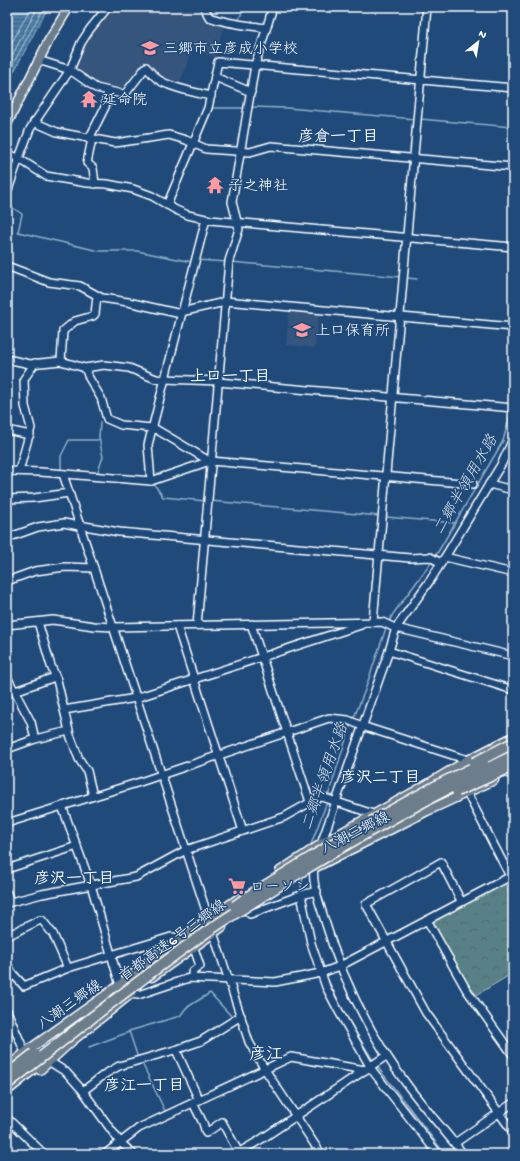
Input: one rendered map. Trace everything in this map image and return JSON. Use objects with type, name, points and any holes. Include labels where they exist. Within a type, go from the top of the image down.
[{"type":"highway","points":[[440,784],[488,755],[513,743]]},
{"type":"highway","name":"首都高速6号三郷線","points":[[8,1067],[180,943],[255,892],[325,848],[440,784],[513,748]]},
{"type":"highway","name":"首都高速6号三郷線","points":[[7,1084],[87,1021],[206,933],[342,846],[422,802],[513,756]]},
{"type":"highway","points":[[342,846],[512,771]]},
{"type":"main road","points":[[7,124],[38,60],[68,7]]},
{"type":"main road","name":"八潮三郷線","points":[[8,1067],[209,918],[302,856],[468,760],[513,737]]},
{"type":"main road","name":"八潮三郷線","points":[[7,1091],[129,992],[137,988],[248,910],[314,869],[404,823],[512,771]]},
{"type":"main road","points":[[8,1067],[23,1048],[75,1014],[119,982],[135,973]]},
{"type":"main road","points":[[7,1098],[50,1062],[82,1032],[137,988]]},
{"type":"street","points":[[7,193],[18,158],[34,122],[70,70],[81,43],[87,33],[108,7]]},
{"type":"street","points":[[204,7],[211,18],[225,22],[266,28]]},
{"type":"street","points":[[197,625],[229,261],[239,229],[232,202],[255,65],[273,7]]},
{"type":"street","points":[[372,622],[427,7]]},
{"type":"street","points":[[38,60],[70,70],[93,87],[108,91],[124,94],[146,67],[163,83],[211,96]]},
{"type":"street","points":[[167,205],[208,108],[218,62],[513,88]]},
{"type":"street","points":[[215,78],[250,92]]},
{"type":"street","points":[[95,184],[93,168],[87,163],[90,139],[105,107],[108,91]]},
{"type":"street","points":[[34,122],[57,132],[115,143],[169,135],[206,149],[250,152],[271,146],[513,167]]},
{"type":"street","points":[[7,154],[18,158],[46,176],[95,184],[107,184],[140,191],[188,215],[206,219],[513,247]]},
{"type":"street","points":[[151,481],[148,445],[206,219]]},
{"type":"street","points":[[7,266],[49,282],[80,286],[102,298],[181,313],[225,302],[513,327]]},
{"type":"street","points":[[61,361],[63,331],[75,321],[93,316],[95,314],[97,296]]},
{"type":"street","points":[[7,359],[30,364],[61,361],[85,368],[104,364],[129,368],[156,379],[164,380],[218,382],[511,407]]},
{"type":"street","points":[[19,471],[31,428],[26,410],[23,382],[24,378],[35,363]]},
{"type":"street","points":[[85,368],[101,398],[107,419],[121,425],[152,427],[211,461]]},
{"type":"street","points":[[7,430],[30,435]]},
{"type":"street","points":[[464,1154],[384,1058],[340,966],[314,892],[314,869],[335,802],[396,628],[443,560],[502,463],[513,439]]},
{"type":"street","points":[[7,471],[151,481],[211,461],[473,484],[513,490]]},
{"type":"street","points":[[62,474],[249,1042],[264,1068],[321,1154]]},
{"type":"street","points":[[7,499],[69,494]]},
{"type":"street","points":[[7,538],[38,527],[64,523],[119,532],[204,540],[410,558],[430,557],[513,573]]},
{"type":"street","points":[[7,581],[35,571],[66,566],[94,568]]},
{"type":"street","points":[[7,625],[53,620],[94,626],[384,622],[396,628],[513,656]]},
{"type":"street","points":[[38,622],[55,676],[69,731],[79,759],[87,771],[94,796]]},
{"type":"street","points":[[64,710],[136,698],[372,622]]},
{"type":"street","points":[[251,624],[310,802]]},
{"type":"street","points":[[177,626],[243,831]]},
{"type":"street","points":[[389,651],[513,690]]},
{"type":"street","points":[[15,691],[55,676]]},
{"type":"street","points":[[7,677],[31,722],[35,739]]},
{"type":"street","points":[[7,823],[94,796],[329,718],[350,721],[468,760],[512,771]]},
{"type":"street","points":[[7,749],[35,739],[69,731]]},
{"type":"street","points":[[130,994],[138,995],[193,978],[275,982],[331,970],[461,901],[512,878],[466,793],[461,787],[457,787],[416,806],[397,801]]},
{"type":"street","points":[[7,893],[9,902],[42,894],[136,877],[186,850],[284,817],[322,797],[373,815],[404,823]]},
{"type":"street","points":[[62,806],[91,885],[119,982]]},
{"type":"street","points":[[7,868],[77,846]]},
{"type":"street","points":[[461,901],[441,862],[366,904],[426,1012],[513,1132]]},
{"type":"street","points":[[239,898],[246,898],[250,904],[248,910],[250,914],[300,895],[314,892]]},
{"type":"street","points":[[300,895],[311,943],[326,987],[367,1068],[438,1154]]},
{"type":"street","points":[[7,936],[42,920],[53,934],[68,968]]},
{"type":"street","points":[[427,920],[466,989],[513,1055]]},
{"type":"street","points":[[7,965],[10,976],[24,986],[68,968],[176,937],[180,939],[188,949],[193,948],[200,966],[192,972],[193,978]]},
{"type":"street","points":[[7,1011],[23,1048]]},
{"type":"street","points":[[83,1091],[105,1074],[119,1066],[176,1050],[201,1041],[241,1016]]},
{"type":"street","points":[[176,1050],[196,1101],[206,1133],[222,1122],[238,1153],[384,1058]]},
{"type":"street","points":[[105,1154],[139,1128],[264,1068],[291,1057],[367,1068]]},
{"type":"street","points":[[50,1062],[66,1072],[83,1091],[120,1142],[133,1154]]},
{"type":"street","points":[[455,1143],[513,1103]]},
{"type":"street","points":[[7,1118],[44,1154]]},
{"type":"shaded area","name":"三郷市立彦成小学校","points":[[132,7],[201,7],[224,25],[215,57],[193,50],[179,84],[171,83],[159,76],[146,63],[130,84],[120,89],[96,85],[75,70],[84,45],[90,33],[112,10],[123,14],[129,12]]},
{"type":"shaded area","name":"上口保育所","points":[[289,311],[319,314],[315,348],[286,345]]},
{"type":"green space","points":[[504,882],[513,900],[513,973],[475,996],[431,921]]},
{"type":"water","points":[[7,7],[49,7],[7,85]]},
{"type":"waterway","points":[[238,21],[245,7]]},
{"type":"waterway","points":[[250,107],[287,108],[415,119]]},
{"type":"waterway","points":[[210,108],[246,108]]},
{"type":"waterway","points":[[419,119],[513,127]]},
{"type":"waterway","points":[[7,204],[22,214],[18,232],[99,251],[137,251],[192,262]]},
{"type":"waterway","points":[[197,260],[227,262]]},
{"type":"waterway","points":[[231,262],[401,277]]},
{"type":"waterway","points":[[407,278],[417,279]]},
{"type":"waterway","name":"二郷半領用水路","points":[[435,557],[503,441],[511,411]]},
{"type":"waterway","points":[[97,474],[103,457],[99,438],[100,422]]},
{"type":"waterway","points":[[61,471],[61,456],[69,440],[100,440]]},
{"type":"waterway","points":[[154,484],[163,497],[206,501]]},
{"type":"waterway","points":[[210,501],[380,516]]},
{"type":"waterway","points":[[386,517],[455,523]]},
{"type":"waterway","name":"二郷半領用水路","points":[[389,622],[393,614],[433,560]]},
{"type":"waterway","name":"二郷半領用水路","points":[[353,720],[386,628]]},
{"type":"waterway","name":"二郷半領用水路","points":[[328,796],[351,723]]},
{"type":"waterway","name":"二郷半領用水路","points":[[310,847],[327,802]]},
{"type":"waterway","name":"二郷半領用水路","points":[[302,892],[301,886],[304,874]]},
{"type":"waterway","name":"二郷半領用水路","points":[[326,976],[346,1016],[374,1062]]},
{"type":"waterway","points":[[138,1058],[129,1031],[180,1016],[186,1008],[210,993],[233,1018]]},
{"type":"waterway","points":[[89,1047],[129,1032]]},
{"type":"waterway","points":[[142,1063],[166,1113]]},
{"type":"waterway","name":"二郷半領用水路","points":[[376,1065],[445,1154]]},
{"type":"place","name":"三郷市立彦成小学校","points":[[150,48]]},
{"type":"place","name":"延命院","points":[[89,99]]},
{"type":"place","name":"子之神社","points":[[215,185]]},
{"type":"place","name":"上口保育所","points":[[302,330]]},
{"type":"place","name":"ローソン","points":[[237,886]]},
{"type":"district","name":"彦倉一丁目","points":[[338,135]]},
{"type":"district","name":"上口一丁目","points":[[230,375]]},
{"type":"district","name":"彦沢二丁目","points":[[380,776]]},
{"type":"district","name":"彦沢一丁目","points":[[74,877]]},
{"type":"district","name":"彦江","points":[[266,1053]]},
{"type":"district","name":"彦江一丁目","points":[[144,1084]]}]
